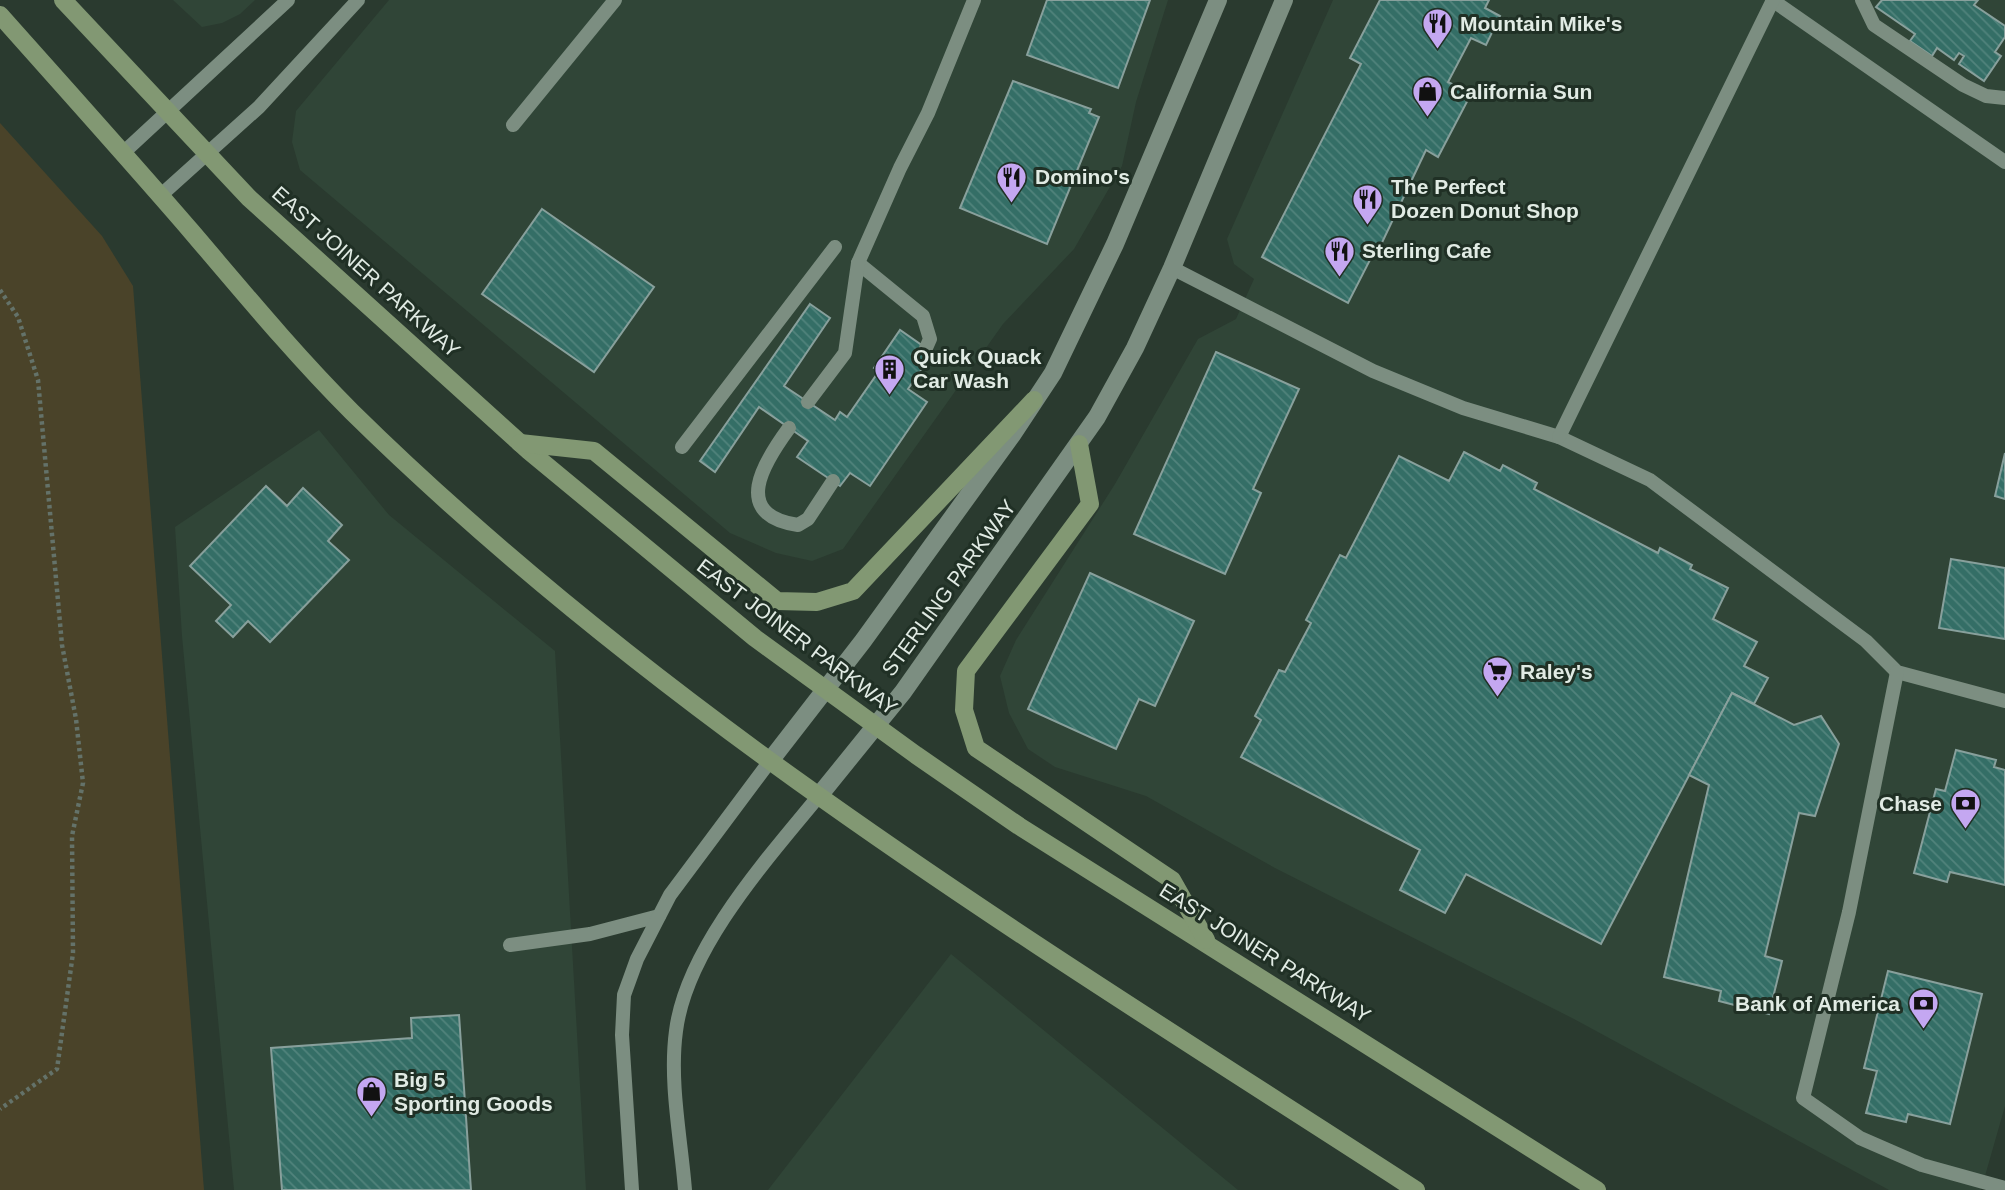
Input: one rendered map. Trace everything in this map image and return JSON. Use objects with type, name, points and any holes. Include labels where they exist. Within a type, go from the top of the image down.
[{"type":"main road","name":"EAST JOINER PARKWAY","points":[[63,0],[249,198],[520,443],[682,580],[826,689],[1019,826],[1597,1190]]},
{"type":"main road","points":[[0,15],[296,353],[371,429],[574,610],[658,679],[818,797],[974,904],[1416,1190]]},
{"type":"main road","points":[[520,443],[594,451],[777,601],[817,602],[853,591],[1034,400]]},
{"type":"main road","points":[[1079,444],[1090,504],[966,671],[964,710],[975,748],[1172,880],[1208,943]]},
{"type":"street","name":"STERLING PARKWAY","points":[[770,761],[826,689],[1053,373],[1089,303],[1218,0]]},
{"type":"street","name":"STERLING PARKWAY","points":[[818,797],[903,692],[1079,444],[1135,348],[1172,268],[1284,0]]},
{"type":"lane","points":[[123,153],[288,0]]},
{"type":"lane","points":[[160,196],[259,107],[358,0]]},
{"type":"lane","points":[[513,125],[615,0]]},
{"type":"lane","points":[[808,402],[845,353],[858,263],[900,168],[928,113],[974,0]]},
{"type":"lane","points":[[1559,437],[1773,0],[2005,163]]},
{"type":"lane","points":[[1862,0],[1874,25],[1963,85],[1986,96],[2005,98]]},
{"type":"lane","points":[[682,447],[835,247]]},
{"type":"lane","points":[[858,263],[923,316],[930,339],[926,348]]},
{"type":"lane","points":[[1172,268],[1373,371],[1463,408],[1559,437],[1650,480],[1866,641],[1897,672],[2005,701]]},
{"type":"lane","points":[[789,428],[765,461],[757,482],[759,500],[769,515],[783,523],[799,525],[808,519],[833,481]]},
{"type":"lane","points":[[1897,672],[1849,912],[1803,1098],[1860,1138],[1922,1165],[2005,1188]]},
{"type":"lane","name":"STERLING PARKWAY","points":[[632,1190],[622,1035],[624,995],[637,958],[670,895],[770,761]]},
{"type":"lane","name":"STERLING PARKWAY","points":[[685,1190],[675,1078],[676,1030],[692,977],[722,921],[818,797]]},
{"type":"lane","points":[[510,945],[590,934],[659,916]]},
{"type":"path","points":[[0,290],[18,317],[38,380],[62,645],[76,719],[83,783],[72,836],[73,953],[57,1069],[0,1109]]},
{"type":"shaded area","points":[[173,0],[255,0],[240,14],[222,23],[202,27]]},
{"type":"shaded area","points":[[389,0],[1168,0],[1136,102],[1122,166],[1074,249],[1003,324],[843,549],[812,561],[776,553],[730,533],[300,170],[292,142],[296,111]]},
{"type":"shaded area","points":[[1333,0],[2005,0],[2005,1106],[1981,1190],[1889,1190],[1574,1019],[1275,868],[1146,796],[1055,767],[1028,749],[1009,713],[1000,676],[1016,640],[1115,484],[1198,339],[1236,319],[1254,279],[1234,264],[1227,239]]},
{"type":"shaded area","points":[[0,123],[102,236],[133,286],[204,1190],[0,1190]]},
{"type":"shaded area","points":[[319,430],[389,515],[555,651],[586,1190],[234,1190],[182,636],[175,527]]},
{"type":"shaded area","points":[[951,954],[1238,1190],[768,1190]]},
{"type":"building","points":[[1047,0],[1150,0],[1118,88],[1027,55]]},
{"type":"building","points":[[1380,0],[1489,0],[1485,8],[1500,16],[1486,45],[1471,38],[1448,82],[1471,94],[1438,157],[1426,150],[1378,251],[1375,250],[1348,303],[1262,257],[1361,64],[1350,58]]},
{"type":"building","points":[[1882,0],[1978,0],[1974,5],[2005,26],[2005,37],[1995,52],[2001,56],[1984,81],[1959,64],[1964,56],[1959,53],[1954,60],[1937,48],[1932,56],[1910,41],[1915,34],[1876,7]]},
{"type":"building","points":[[1013,81],[1091,109],[1089,113],[1099,117],[1047,244],[960,208]]},
{"type":"building","points":[[542,209],[654,287],[594,372],[482,294]]},
{"type":"building","name":"Quick Quack Car Wash","points":[[810,304],[830,318],[784,386],[835,420],[840,412],[847,417],[879,371],[874,368],[900,330],[933,353],[908,389],[927,402],[870,486],[850,473],[840,486],[797,457],[808,441],[759,407],[715,472],[700,461]]},
{"type":"building","points":[[1216,352],[1299,389],[1253,489],[1261,493],[1225,574],[1134,534]]},
{"type":"building","name":"Raley's","points":[[1464,452],[1500,471],[1503,465],[1537,483],[1534,489],[1658,553],[1660,548],[1692,565],[1690,569],[1728,588],[1713,619],[1757,642],[1744,666],[1768,678],[1754,704],[1732,693],[1601,944],[1466,874],[1445,913],[1400,890],[1420,850],[1241,757],[1261,720],[1255,716],[1279,670],[1285,672],[1311,623],[1306,620],[1340,555],[1346,558],[1399,456],[1449,481]]},
{"type":"building","points":[[2005,453],[2005,499],[1995,496]]},
{"type":"building","points":[[266,486],[287,506],[303,488],[342,525],[328,541],[349,560],[270,642],[248,621],[233,637],[216,621],[231,605],[190,566]]},
{"type":"building","points":[[1951,559],[2005,568],[2005,639],[1939,628]]},
{"type":"building","points":[[1090,573],[1194,621],[1155,706],[1139,699],[1116,749],[1028,709]]},
{"type":"building","points":[[1732,693],[1794,725],[1821,716],[1839,744],[1815,816],[1799,813],[1765,956],[1782,961],[1769,1014],[1719,1001],[1721,991],[1664,977],[1709,785],[1689,775]]},
{"type":"building","name":"Chase","points":[[1956,750],[1996,760],[1994,767],[2005,770],[2005,885],[1950,872],[1947,882],[1914,873],[1936,789],[1945,791]]},
{"type":"building","name":"Bank of America","points":[[1888,971],[1982,994],[1950,1124],[1908,1114],[1906,1122],[1866,1113],[1877,1071],[1864,1068]]},
{"type":"building","name":"Big 5 Sporting Goods","points":[[459,1015],[471,1190],[282,1190],[271,1048],[412,1038],[411,1018]]},
{"type":"place","name":"Mountain Mike's","points":[[1437,51]]},
{"type":"place","name":"California Sun","points":[[1427,119]]},
{"type":"place","name":"Domino's","points":[[1012,204]]},
{"type":"place","name":"The Perfect Dozen Donut Shop","points":[[1368,226]]},
{"type":"place","name":"Sterling Cafe","points":[[1339,278]]},
{"type":"place","name":"Quick Quack Car Wash","points":[[890,396]]},
{"type":"place","name":"Raley's","points":[[1497,699]]},
{"type":"place","name":"Chase","points":[[1965,831]]},
{"type":"place","name":"Bank of America","points":[[1923,1031]]},
{"type":"place","name":"Big 5 Sporting Goods","points":[[371,1119]]}]
